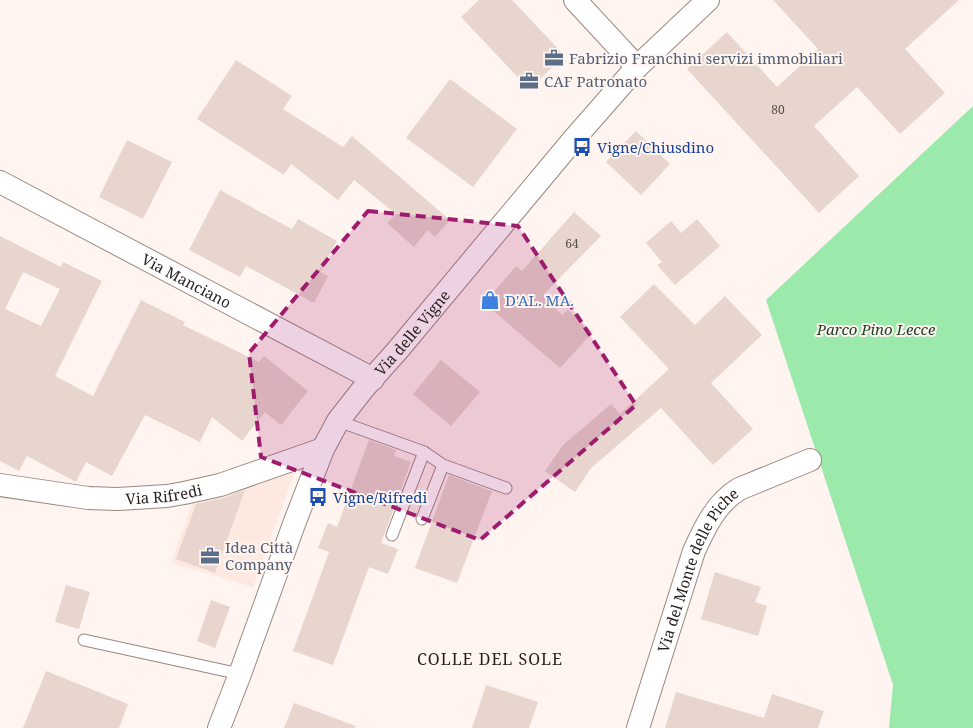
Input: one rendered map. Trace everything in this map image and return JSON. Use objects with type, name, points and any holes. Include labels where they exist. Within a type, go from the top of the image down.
[{"type":"street","points":[[575,0],[637,67]]},
{"type":"street","name":"Via delle Vigne","points":[[219,728],[323,449],[338,421],[351,403],[573,140],[637,67],[708,0]]},
{"type":"street","name":"Via Manciano","points":[[0,182],[373,379]]},
{"type":"street","name":"Via Rifredi","points":[[0,485],[88,498],[118,499],[167,496],[220,485],[323,449]]},
{"type":"street","name":"Via del Monte delle Piche","points":[[638,728],[694,551],[713,514],[725,499],[740,489],[810,460]]},
{"type":"lane","points":[[338,421],[424,452],[443,465],[506,488]]},
{"type":"lane","points":[[392,535],[424,452]]},
{"type":"lane","points":[[422,519],[443,465]]},
{"type":"lane","points":[[84,640],[240,674]]},
{"type":"highlighted area","points":[[368,211],[518,226],[636,405],[480,540],[261,457],[249,353]]},
{"type":"shaded area","points":[[298,463],[253,587],[171,563],[195,496]]},
{"type":"green space","name":"Parco Pino Lecce","points":[[973,106],[973,728],[889,728],[893,685],[766,300]]},
{"type":"building","points":[[479,0],[512,0],[565,56],[529,89],[461,17]]},
{"type":"building","points":[[773,0],[959,0],[905,49],[945,93],[900,134],[857,87],[814,126],[859,176],[819,213],[687,69],[727,32],[777,87],[818,49]]},
{"type":"building","points":[[236,60],[292,96],[283,109],[343,147],[352,136],[450,220],[435,237],[428,230],[414,247],[387,223],[396,214],[354,180],[338,200],[291,164],[284,175],[197,119]]},
{"type":"building","points":[[450,79],[517,129],[473,187],[406,138]]},
{"type":"building","points":[[636,131],[670,164],[641,195],[606,162]]},
{"type":"building","points":[[127,140],[172,162],[143,219],[99,197]]},
{"type":"building","points":[[220,190],[292,229],[298,219],[337,241],[320,272],[328,276],[314,303],[246,266],[240,277],[189,250]]},
{"type":"building","points":[[574,212],[601,236],[543,295],[562,315],[568,310],[593,332],[560,368],[484,303],[516,266],[522,271]]},
{"type":"building","points":[[697,219],[720,246],[675,285],[657,265],[662,262],[646,243],[671,221],[681,233]]},
{"type":"building","points":[[0,236],[61,267],[63,262],[102,281],[55,376],[93,396],[141,300],[185,322],[183,325],[259,362],[264,356],[308,391],[281,425],[265,412],[242,441],[212,417],[200,442],[145,415],[112,476],[86,462],[76,482],[27,456],[19,471],[0,461]],"holes":[[[23,272],[60,289],[41,326],[5,309]]]},
{"type":"building","points":[[654,284],[695,325],[725,296],[762,335],[711,383],[753,429],[713,465],[661,408],[591,468],[575,492],[545,471],[563,445],[611,404],[620,414],[669,369],[620,317]]},
{"type":"building","points":[[441,360],[480,392],[451,426],[413,394]]},
{"type":"building","points":[[369,440],[396,450],[394,456],[411,462],[381,543],[398,549],[388,574],[369,567],[333,665],[293,651],[329,552],[318,548],[328,523],[337,527]]},
{"type":"building","points":[[449,475],[492,491],[457,583],[415,568]]},
{"type":"building","points":[[245,490],[215,573],[176,559],[196,504],[223,498]]},
{"type":"building","points":[[715,572],[761,587],[755,602],[767,606],[758,636],[701,619]]},
{"type":"building","points":[[66,585],[90,592],[79,629],[55,622]]},
{"type":"building","points":[[211,600],[230,607],[215,648],[197,641]]},
{"type":"building","points":[[46,671],[128,704],[119,728],[23,728]]},
{"type":"building","points":[[486,685],[538,702],[529,728],[472,728]]},
{"type":"building","points":[[676,692],[764,718],[772,694],[824,711],[818,728],[665,728]]},
{"type":"building","points":[[294,703],[356,726],[355,728],[284,728]]},
{"type":"place","name":"Fabrizio Franchini servizi immobiliari","points":[[554,58]]},
{"type":"place","name":"CAF Patronato","points":[[529,81]]},
{"type":"place","name":"Vigne/Chiusdino","points":[[582,147]]},
{"type":"place","name":"D'AL. MA.","points":[[490,300]]},
{"type":"place","name":"Vigne/Rifredi","points":[[318,497]]},
{"type":"place","name":"Idea Città Company","points":[[210,556]]},
{"type":"district","name":"COLLE DEL SOLE","points":[[490,659]]}]
